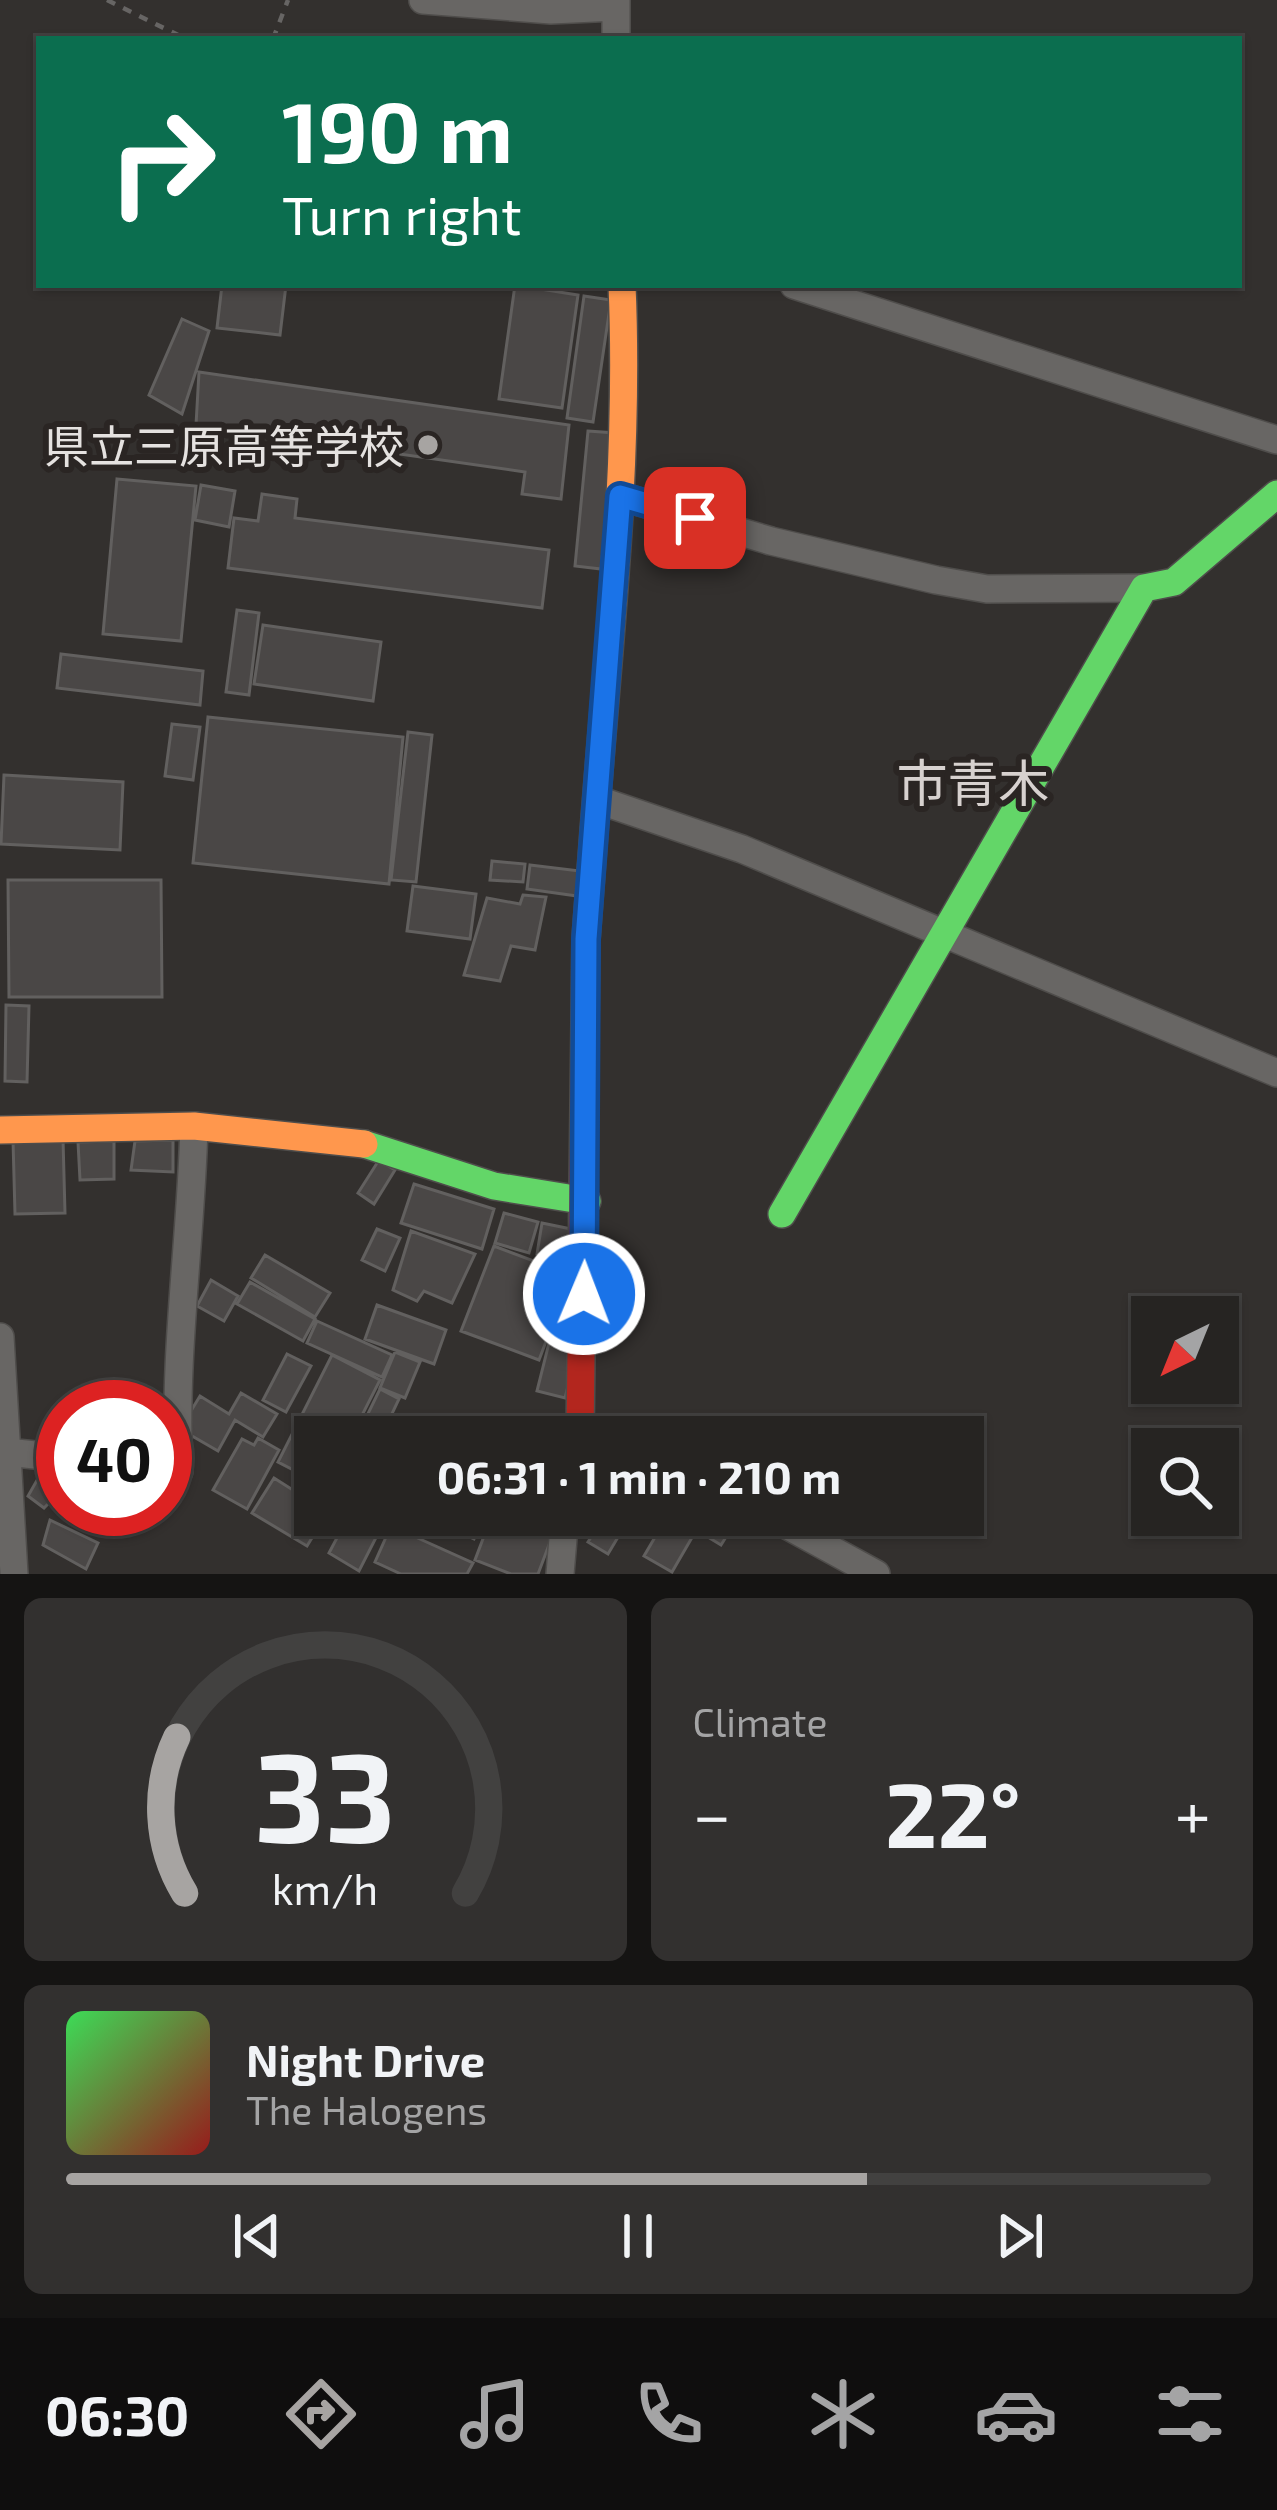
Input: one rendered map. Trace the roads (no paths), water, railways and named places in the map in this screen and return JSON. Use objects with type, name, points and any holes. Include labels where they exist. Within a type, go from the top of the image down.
[{"type":"street","points":[[423,0],[551,10],[616,3],[616,36]]},
{"type":"street","points":[[582,1416],[586,939],[620,496],[626,374],[622,288]]},
{"type":"street","points":[[803,288],[1277,440]]},
{"type":"street","points":[[620,496],[771,541],[987,589],[1144,588],[1174,582],[1277,494]]},
{"type":"street","points":[[782,1214],[870,1049],[944,934],[1144,588]]},
{"type":"street","points":[[598,800],[742,849],[1110,999],[1268,1074],[1277,1073]]},
{"type":"street","points":[[0,1130],[194,1126],[379,1146],[494,1186],[586,1202]]},
{"type":"street","points":[[176,1380],[191,1232],[194,1126]]},
{"type":"street","points":[[0,1337],[14,1574]]},
{"type":"street","points":[[7,1451],[36,1455]]},
{"type":"street","points":[[560,1574],[563,1536]]},
{"type":"street","points":[[806,1536],[876,1574]]},
{"type":"place","name":"県立三原高等学校","points":[[428,445]]},
{"type":"district","name":"市青木","points":[[973,781]]}]
